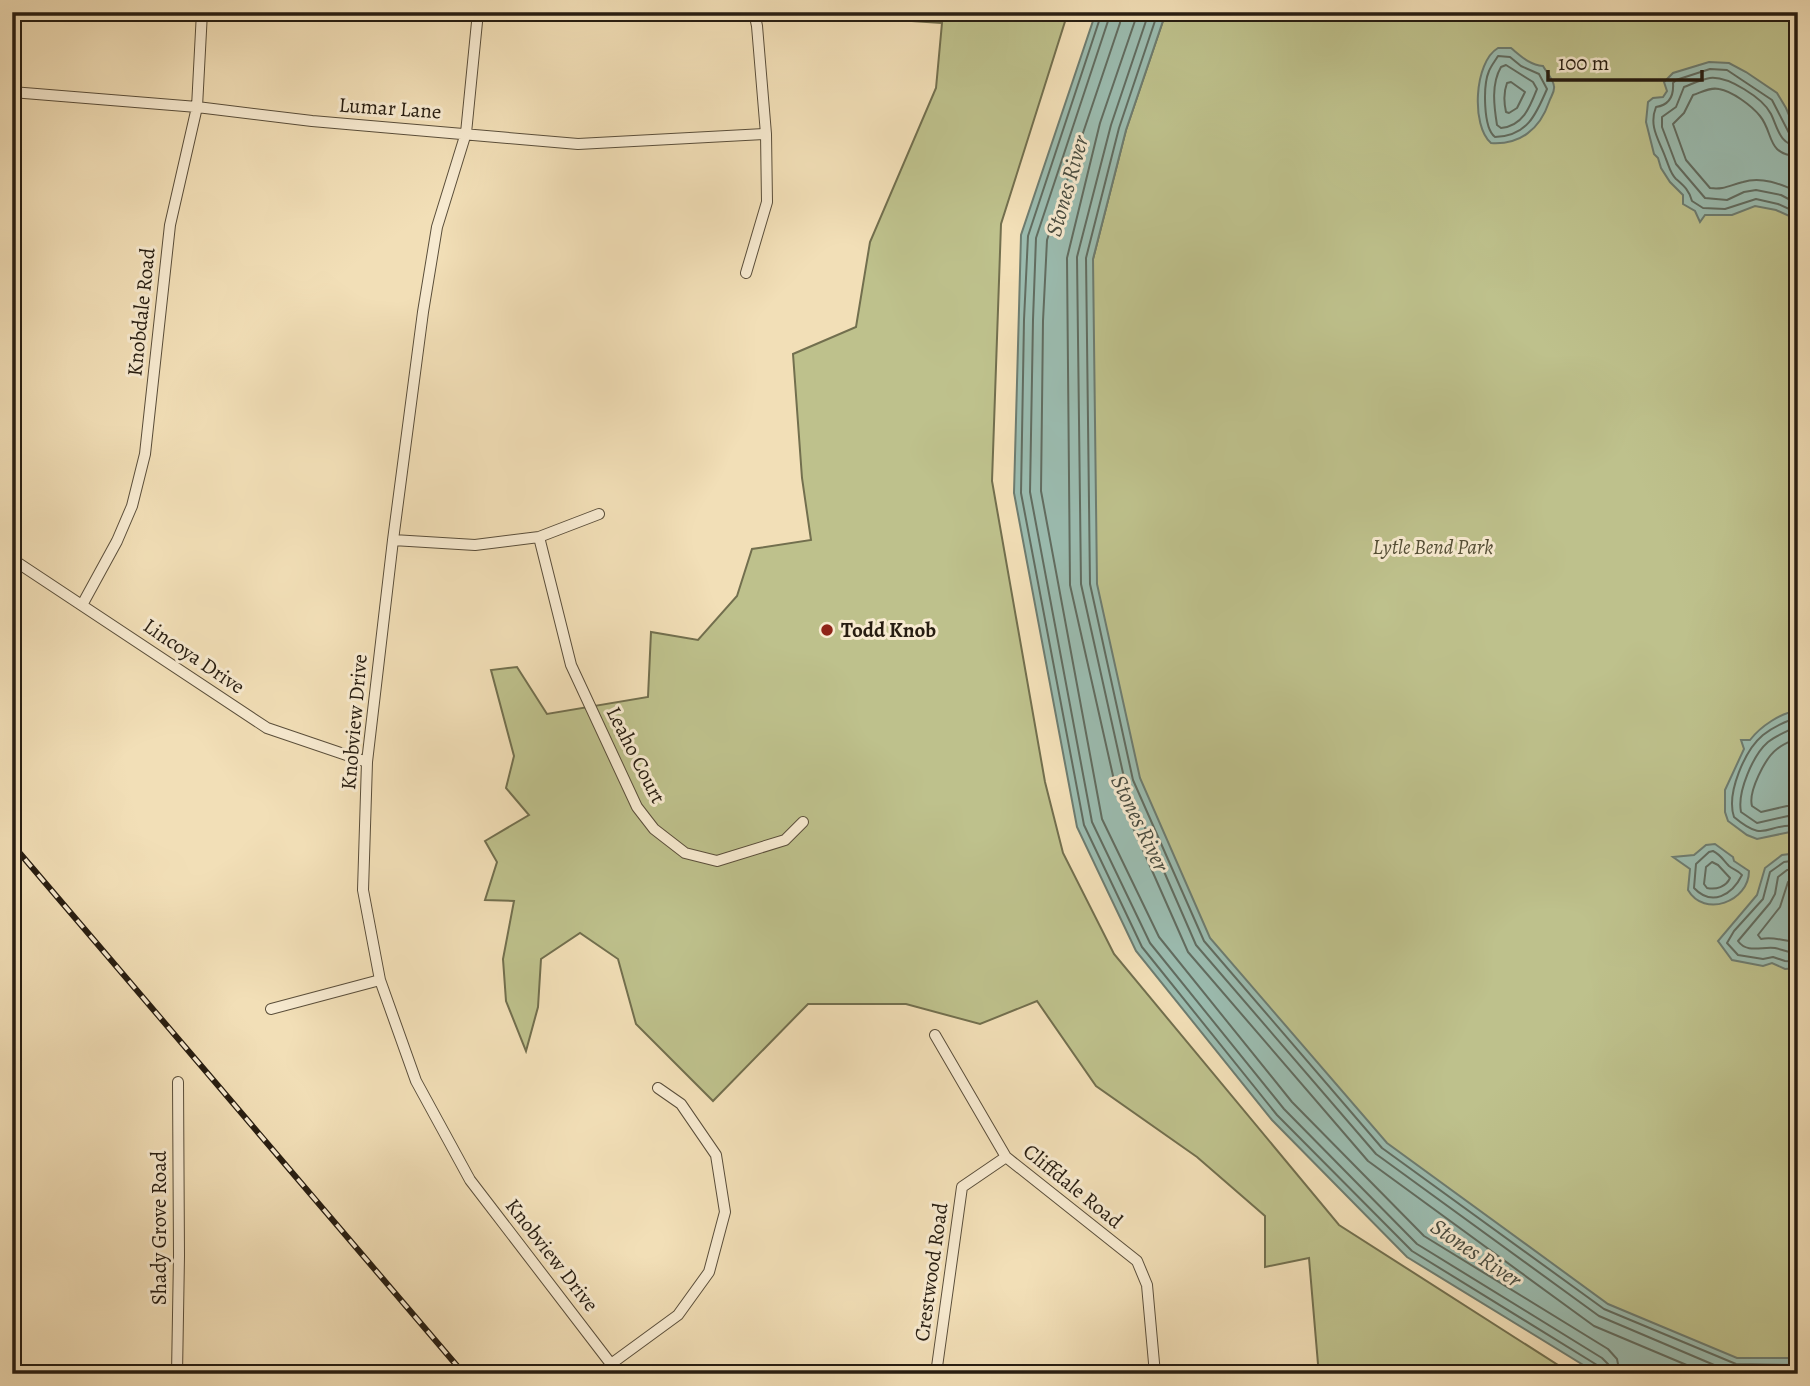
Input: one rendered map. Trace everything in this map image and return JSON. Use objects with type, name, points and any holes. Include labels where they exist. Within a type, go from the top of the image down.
[{"type":"street","name":"Knobdale Road","points":[[82,605],[117,541],[132,506],[145,454],[170,225],[197,107],[202,12]]},
{"type":"street","name":"Knobview Drive","points":[[478,12],[466,133],[437,227],[421,323],[367,762],[363,890],[380,980],[416,1081],[470,1180],[610,1369]]},
{"type":"street","points":[[746,273],[767,202],[766,134],[754,12]]},
{"type":"street","name":"Lumar Lane","points":[[12,92],[578,144],[766,134]]},
{"type":"street","points":[[393,540],[474,545],[539,537],[600,513]]},
{"type":"street","name":"Leaho Court","points":[[539,537],[571,665],[636,807],[654,829],[685,853],[717,861],[785,840],[803,822]]},
{"type":"street","name":"Lincoya Drive","points":[[12,559],[267,728],[367,762]]},
{"type":"street","points":[[271,1009],[380,980]]},
{"type":"street","name":"Cliffdale Road","points":[[935,1035],[1006,1157],[1137,1261],[1147,1285],[1156,1374]]},
{"type":"street","name":"Shady Grove Road","points":[[177,1374],[180,1256],[178,1082]]},
{"type":"street","points":[[610,1369],[678,1315],[709,1272],[725,1212],[716,1155],[681,1104],[657,1088]]},
{"type":"street","name":"Crestwood Road","points":[[936,1374],[962,1187],[1006,1157]]},
{"type":"green space","points":[[895,12],[1068,12],[1001,224],[992,481],[1045,782],[1063,853],[1114,954],[1339,1225],[1572,1374],[1316,1374],[1318,1364],[1309,1258],[1265,1267],[1265,1216],[1197,1157],[1096,1086],[1037,1001],[980,1024],[906,1004],[808,1004],[713,1101],[636,1024],[618,959],[580,933],[541,959],[538,1007],[526,1051],[506,1001],[503,959],[514,901],[485,900],[497,862],[485,841],[529,815],[506,788],[514,756],[491,670],[517,667],[547,714],[648,697],[651,632],[698,640],[737,596],[752,549],[811,540],[802,478],[793,354],[856,327],[870,242],[936,88],[942,23],[897,20]]},
{"type":"green space","name":"Lytle Bend Park","points":[[1166,12],[1798,12],[1798,1374],[1622,1374],[1204,1005],[1067,550],[1093,259],[1126,130]]},
{"type":"water","name":"Stones River","points":[[1096,12],[1166,12],[1126,130],[1093,259],[1097,584],[1140,778],[1210,938],[1387,1143],[1608,1304],[1737,1358],[1798,1358],[1798,1374],[1598,1374],[1407,1257],[1272,1120],[1136,951],[1077,827],[1014,493],[1021,235]]},
{"type":"water","points":[[1498,48],[1511,48],[1530,62],[1543,66],[1554,88],[1545,112],[1528,133],[1511,141],[1491,143],[1480,123],[1478,94],[1484,66]]},
{"type":"water","points":[[1709,62],[1729,63],[1746,72],[1777,93],[1786,108],[1798,136],[1798,220],[1776,210],[1755,206],[1732,215],[1705,215],[1700,222],[1695,211],[1683,204],[1683,195],[1661,168],[1654,154],[1646,122],[1648,102],[1653,98],[1663,97],[1667,91],[1664,82],[1673,73]]},
{"type":"water","points":[[1798,711],[1798,833],[1790,832],[1757,839],[1728,821],[1725,812],[1725,790],[1744,749],[1741,740],[1750,740],[1771,721]]},
{"type":"water","points":[[1715,844],[1749,871],[1747,882],[1742,891],[1724,903],[1704,903],[1688,890],[1690,869],[1673,857],[1694,855],[1706,845]]},
{"type":"water","points":[[1798,853],[1798,968],[1785,969],[1772,963],[1763,966],[1732,960],[1718,941],[1757,895],[1765,868],[1782,855]]},
{"type":"railway","points":[[12,844],[464,1374]]},
{"type":"place","name":"Todd Knob","points":[[827,630]]}]
